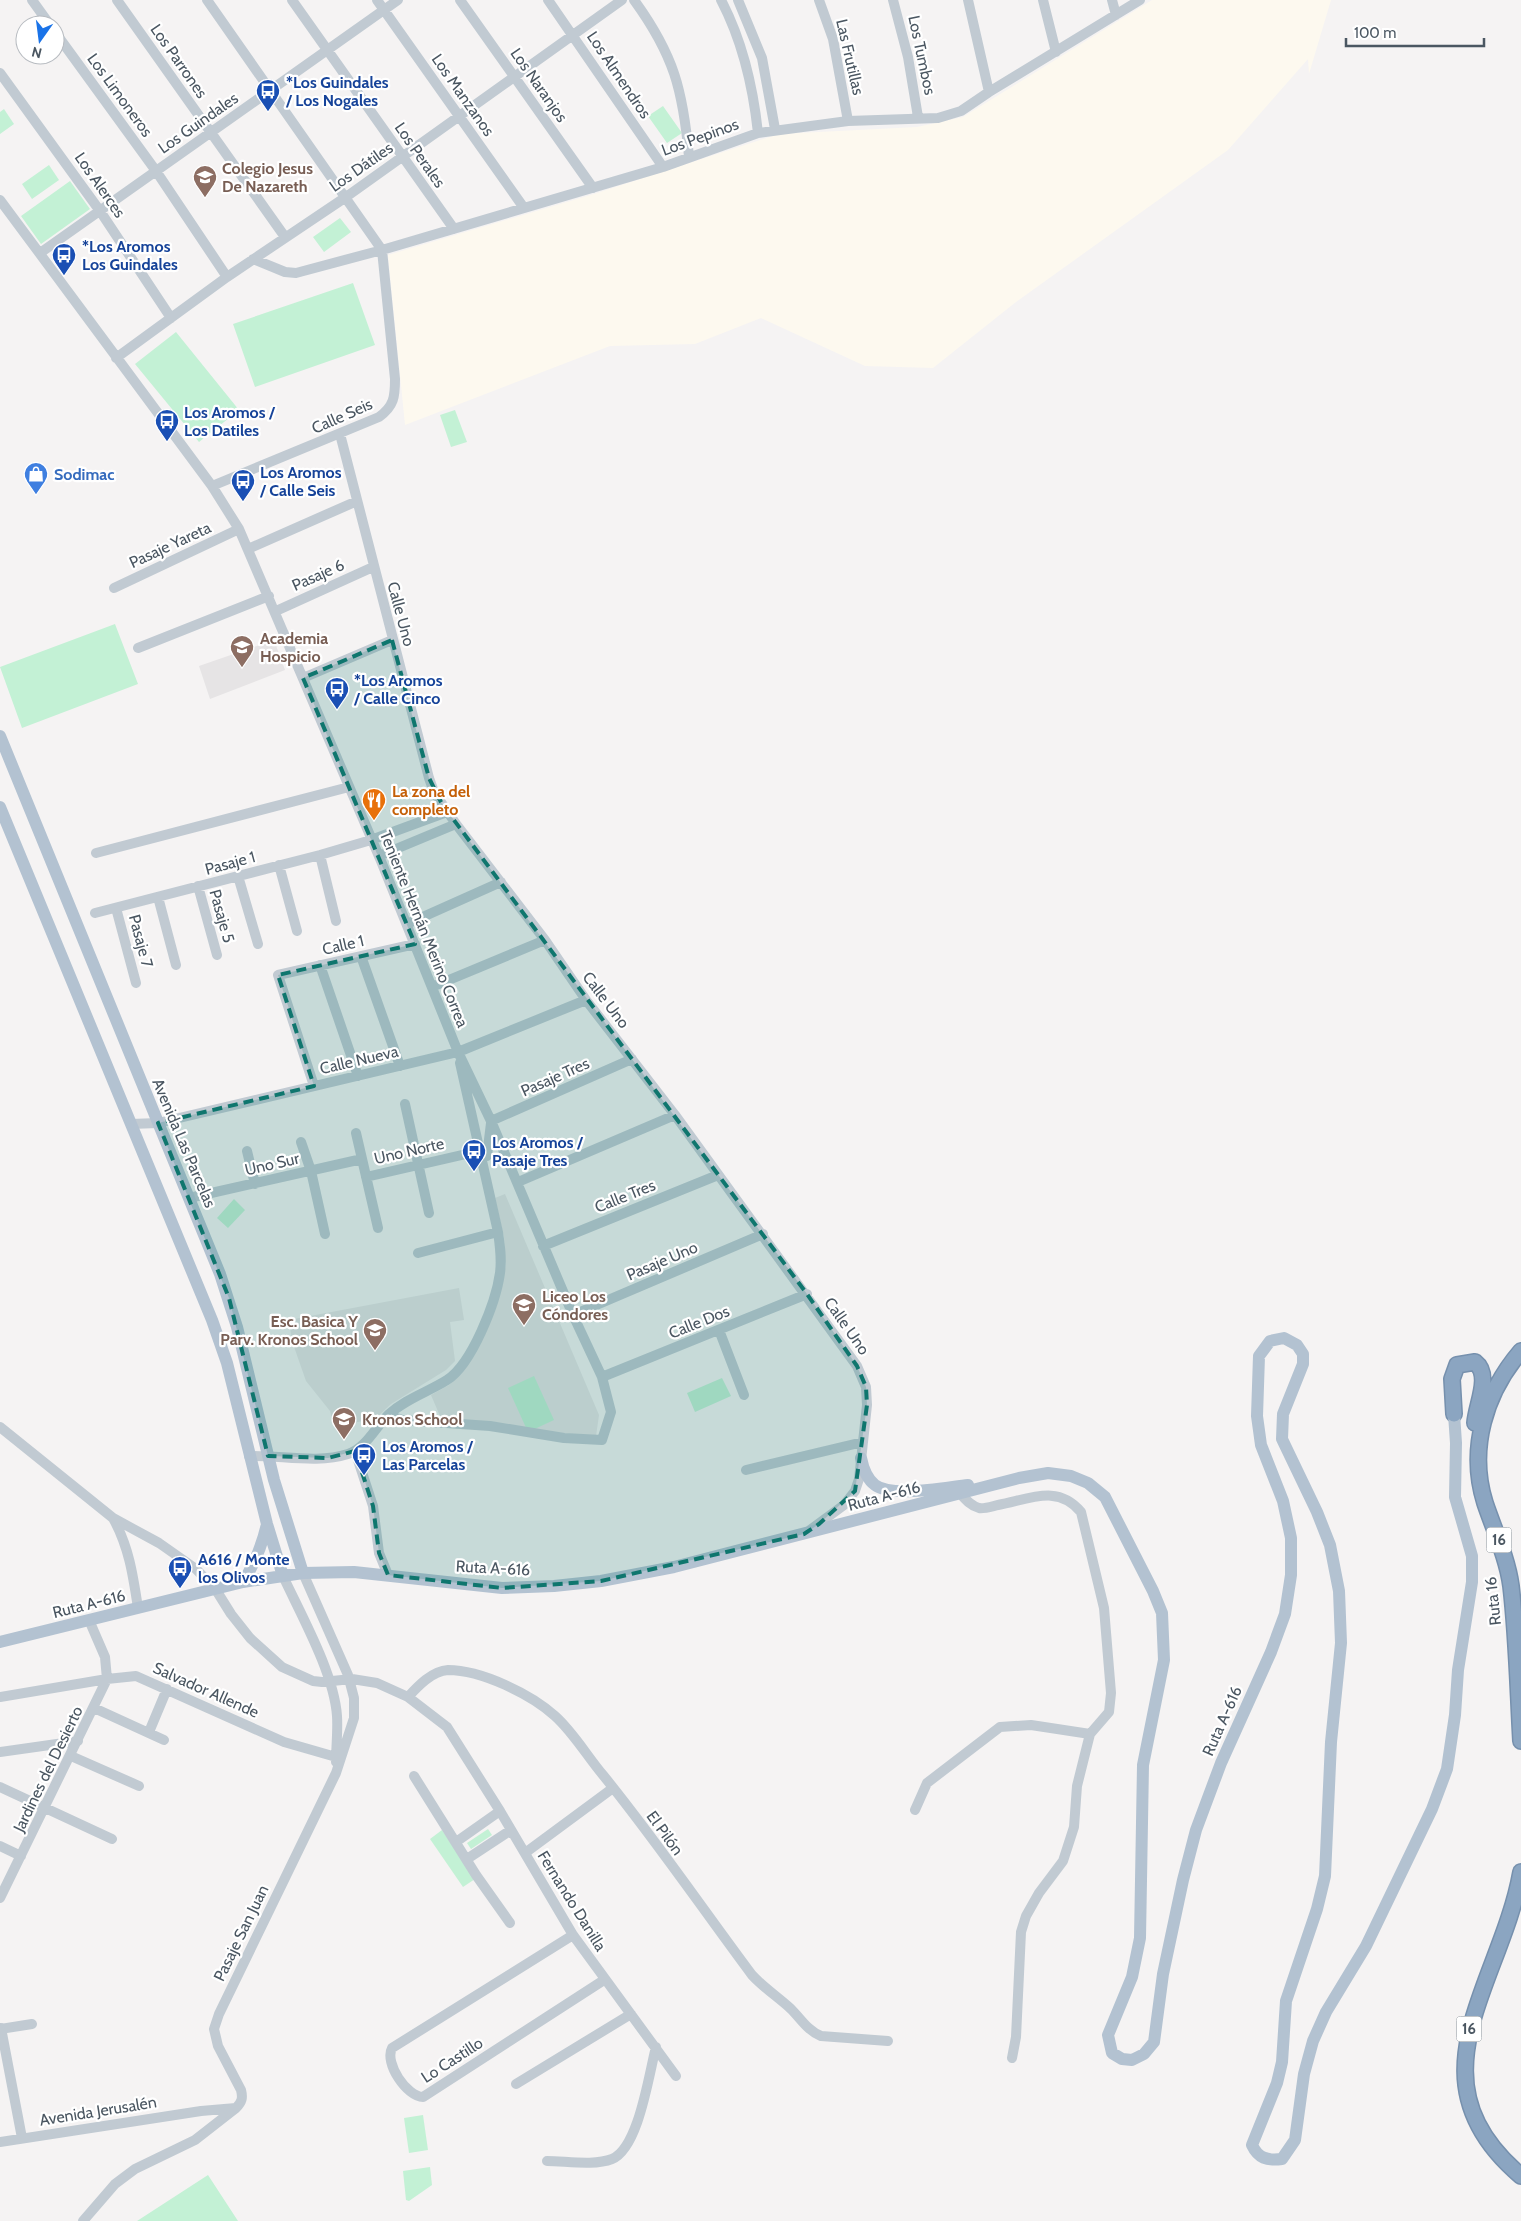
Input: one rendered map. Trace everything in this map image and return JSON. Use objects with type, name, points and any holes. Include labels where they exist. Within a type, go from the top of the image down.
[{"type":"highway","name":"Ruta 16","points":[[1521,1351],[1503,1375],[1490,1400],[1483,1421],[1478,1464],[1485,1503],[1499,1540],[1511,1586],[1521,1741]]},
{"type":"highway","points":[[1454,1414],[1453,1372],[1457,1365],[1475,1362],[1481,1367],[1483,1376],[1476,1409],[1474,1434],[1478,1464]]},
{"type":"highway","name":"16","points":[[1521,1872],[1510,1914],[1471,2021],[1465,2052],[1464,2075],[1469,2102],[1479,2126],[1499,2155],[1521,2176]]},
{"type":"main road","name":"Avenida Las Parcelas","points":[[0,736],[229,1298],[268,1456],[303,1573]]},
{"type":"main road","points":[[0,807],[212,1320],[227,1363],[249,1456],[283,1576]]},
{"type":"main road","name":"Ruta A-616","points":[[0,1642],[243,1582],[303,1573],[354,1572],[502,1588],[554,1586],[600,1581],[674,1567],[804,1534],[956,1490],[1048,1473],[1071,1476],[1088,1483],[1104,1497],[1153,1591],[1162,1613],[1164,1660],[1143,1765],[1140,1803],[1140,1938],[1132,1977],[1108,2035],[1112,2054],[1122,2060],[1132,2060],[1144,2054],[1154,2042],[1162,1980],[1183,1880],[1196,1830],[1221,1763],[1271,1652],[1285,1614],[1292,1575],[1290,1538],[1283,1501],[1258,1435],[1257,1369],[1261,1351],[1274,1339],[1289,1339],[1301,1349],[1304,1360],[1302,1369],[1284,1408],[1281,1433],[1284,1445],[1318,1512],[1332,1553],[1339,1591],[1341,1643],[1331,1742],[1325,1876],[1317,1910],[1286,2001],[1282,2062],[1277,2083],[1252,2145],[1256,2153],[1263,2158],[1282,2159],[1295,2140],[1304,2074],[1313,2041],[1326,2012],[1366,1946],[1432,1809],[1447,1769],[1473,1570],[1472,1556],[1455,1497],[1456,1444],[1454,1414]]},
{"type":"main road","points":[[861,1458],[868,1478],[875,1486],[882,1489],[956,1490]]},
{"type":"main road","points":[[243,1582],[254,1564],[262,1545],[267,1524]]},
{"type":"street","points":[[32,0],[43,15]]},
{"type":"street","name":"Los Parrones","points":[[117,0],[285,238]]},
{"type":"street","points":[[207,0],[272,89],[382,250]]},
{"type":"street","name":"Los Perales","points":[[292,0],[454,229]]},
{"type":"street","name":"Los Manzanos","points":[[377,0],[524,208]]},
{"type":"street","name":"Los Guindales","points":[[40,253],[398,0]]},
{"type":"street","name":"Los Naranjos","points":[[460,0],[593,188]]},
{"type":"street","name":"Los Almendros","points":[[548,0],[663,167]]},
{"type":"street","name":"Los Dátiles","points":[[116,358],[227,276],[346,197],[622,0]]},
{"type":"street","points":[[634,0],[660,38],[673,66],[681,96],[690,157]]},
{"type":"street","points":[[721,0],[744,57],[753,90],[758,132]]},
{"type":"street","points":[[738,0],[762,58],[775,129]]},
{"type":"street","name":"Las Frutillas","points":[[820,0],[833,39],[848,120]]},
{"type":"street","name":"Los Tumbos","points":[[893,0],[908,57],[918,117]]},
{"type":"street","points":[[968,0],[989,92]]},
{"type":"street","points":[[1043,0],[1056,52]]},
{"type":"street","points":[[1112,0],[1116,15]]},
{"type":"street","name":"Los Pepinos","points":[[253,259],[285,272],[296,273],[382,250],[663,167],[758,132],[848,120],[938,118],[961,111],[1140,0]]},
{"type":"street","name":"Los Limoneros","points":[[65,46],[156,171],[227,276]]},
{"type":"street","name":"Los Alerces","points":[[0,73],[100,211],[171,318]]},
{"type":"street","name":"Teniente Hernán Merino Correa","points":[[0,200],[212,486],[239,529],[276,610],[302,678],[379,856],[458,1052],[491,1121],[543,1246],[602,1377],[612,1412],[602,1440],[564,1438],[490,1426],[402,1420],[388,1416]]},
{"type":"street","name":"Calle Seis","points":[[212,486],[340,434],[379,417],[390,409],[395,399],[395,379],[382,250]]},
{"type":"street","name":"Calle Uno","points":[[340,434],[429,778],[447,812],[545,940],[586,1000],[675,1115],[807,1294],[857,1366],[866,1387],[867,1405],[859,1479],[855,1491],[844,1504],[804,1534]]},
{"type":"street","points":[[248,549],[357,502]]},
{"type":"street","name":"Pasaje Yareta","points":[[114,588],[239,529]]},
{"type":"street","name":"Pasaje 6","points":[[276,610],[373,567]]},
{"type":"street","points":[[138,648],[269,596]]},
{"type":"street","points":[[302,678],[392,640]]},
{"type":"street","points":[[96,853],[349,787]]},
{"type":"street","name":"Pasaje 1","points":[[95,913],[320,855],[371,840],[447,812]]},
{"type":"street","points":[[379,856],[456,824]]},
{"type":"street","points":[[320,855],[336,921]]},
{"type":"street","points":[[279,865],[297,931]]},
{"type":"street","points":[[238,876],[258,944]]},
{"type":"street","points":[[407,924],[501,882]]},
{"type":"street","name":"Pasaje 5","points":[[198,886],[217,955]]},
{"type":"street","points":[[158,897],[176,965]]},
{"type":"street","name":"Pasaje 7","points":[[116,908],[136,983]]},
{"type":"street","points":[[432,987],[545,940]]},
{"type":"street","name":"Calle 1","points":[[314,1086],[278,975],[415,944]]},
{"type":"street","points":[[360,956],[400,1066]]},
{"type":"street","points":[[320,965],[358,1076]]},
{"type":"street","name":"Calle Nueva","points":[[131,1124],[158,1123],[458,1052],[586,1000]]},
{"type":"street","name":"Teniente Hernán Merino Correa","points":[[355,1451],[388,1416],[412,1398],[448,1380],[467,1359],[477,1342],[500,1275],[502,1256],[485,1174],[484,1150],[458,1052]]},
{"type":"street","name":"Pasaje Tres","points":[[491,1121],[632,1059]]},
{"type":"street","points":[[405,1104],[429,1213]]},
{"type":"street","points":[[518,1182],[675,1115]]},
{"type":"street","name":"Teniente Hernán Merino Correa","points":[[484,1150],[491,1121]]},
{"type":"street","points":[[356,1133],[378,1228]]},
{"type":"street","points":[[301,1142],[325,1234]]},
{"type":"street","points":[[247,1150],[255,1184]]},
{"type":"street","name":"Uno Norte","points":[[366,1177],[484,1150]]},
{"type":"street","name":"Uno Sur","points":[[189,1198],[362,1159]]},
{"type":"street","name":"Calle Tres","points":[[543,1246],[718,1174]]},
{"type":"street","points":[[418,1253],[498,1232]]},
{"type":"street","name":"Pasaje Uno","points":[[573,1315],[763,1234]]},
{"type":"street","name":"Calle Dos","points":[[602,1377],[807,1294]]},
{"type":"street","points":[[719,1330],[744,1395]]},
{"type":"street","points":[[0,1426],[113,1518],[159,1543],[196,1569],[216,1590],[235,1620],[270,1658],[282,1667],[313,1681],[329,1682],[349,1679],[377,1683],[408,1697]]},
{"type":"street","points":[[746,1470],[862,1442]]},
{"type":"street","points":[[249,1456],[328,1458],[355,1451],[373,1506],[379,1553],[388,1576]]},
{"type":"street","points":[[956,1490],[966,1502],[980,1508],[1053,1494],[1066,1498],[1081,1512],[1104,1608],[1111,1693],[1109,1712],[1090,1734],[1076,1786],[1071,1838],[1063,1861],[1039,1892],[1026,1916],[1021,1932],[1016,2037],[1012,2058]]},
{"type":"street","points":[[113,1518],[124,1538],[132,1566],[138,1608]]},
{"type":"street","points":[[303,1573],[349,1679]]},
{"type":"street","name":"Pasaje San Juan","points":[[283,1576],[329,1682],[337,1715],[336,1773]]},
{"type":"street","points":[[90,1620],[105,1657],[107,1679]]},
{"type":"street","name":"El Pilón","points":[[408,1697],[418,1685],[432,1676],[447,1670],[474,1675],[503,1684],[530,1698],[555,1716],[614,1788],[752,1975],[770,1993],[790,2008],[811,2032],[821,2036],[888,2041]]},
{"type":"street","name":"Salvador Allende","points":[[0,1697],[136,1676],[284,1742],[336,1757]]},
{"type":"street","name":"Jardines del Desierto","points":[[0,1898],[107,1679]]},
{"type":"street","name":"Pasaje San Juan","points":[[236,2108],[243,2097],[218,2046],[214,2029],[218,2014],[336,1773],[354,1718],[354,1698],[349,1679]]},
{"type":"street","points":[[149,1732],[167,1690]]},
{"type":"street","name":"Fernando Danilla","points":[[408,1697],[431,1713],[453,1735],[512,1830],[573,1935],[604,1980],[676,2076]]},
{"type":"street","points":[[94,1708],[164,1740]]},
{"type":"street","points":[[915,1810],[927,1782],[1000,1727],[1031,1725],[1090,1734]]},
{"type":"street","points":[[0,1752],[78,1741]]},
{"type":"street","points":[[71,1756],[138,1786]]},
{"type":"street","points":[[414,1776],[510,1923]]},
{"type":"street","points":[[0,1787],[112,1839]]},
{"type":"street","points":[[525,1853],[614,1788]]},
{"type":"street","points":[[456,1842],[500,1811]]},
{"type":"street","points":[[467,1859],[512,1830]]},
{"type":"street","points":[[0,1846],[21,1856]]},
{"type":"street","name":"Lo Castillo","points":[[573,1935],[392,2048],[390,2060],[397,2074],[411,2093],[423,2097],[604,1980]]},
{"type":"street","points":[[516,2084],[630,2014]]},
{"type":"street","points":[[22,2138],[1,2029],[32,2024]]},
{"type":"street","points":[[547,2162],[599,2162],[613,2159],[625,2147],[640,2118],[656,2047]]},
{"type":"street","points":[[83,2221],[116,2184],[135,2169],[195,2140],[236,2108]]},
{"type":"street","name":"Avenida Jerusalén","points":[[0,2142],[201,2111],[236,2108]]},
{"type":"highlighted area","points":[[392,640],[429,778],[442,804],[807,1294],[857,1366],[866,1387],[867,1405],[855,1491],[819,1524],[804,1534],[601,1581],[502,1588],[388,1575],[379,1553],[373,1506],[355,1451],[328,1458],[268,1456],[229,1298],[158,1123],[314,1086],[278,975],[415,944],[303,678]]},
{"type":"shaded area","points":[[1152,0],[1331,0],[1309,74],[1308,59],[1228,150],[1016,302],[933,368],[865,366],[761,318],[695,344],[610,346],[405,425],[388,255],[594,194],[779,134],[917,127],[963,117]]},
{"type":"shaded area","name":"Academia Hospicio","points":[[274,640],[285,670],[210,699],[199,666]]},
{"type":"shaded area","name":"Liceo Los Cóndores","points":[[505,1194],[599,1415],[596,1436],[443,1423],[431,1395],[449,1385],[462,1373],[480,1345],[506,1266],[504,1237],[495,1198]]},
{"type":"shaded area","name":"Esc. Basica Y Parv. Kronos School","points":[[459,1288],[464,1320],[450,1322],[455,1361],[446,1370],[391,1404],[375,1419],[334,1426],[330,1411],[306,1381],[292,1341],[289,1320]]},
{"type":"green space","points":[[663,106],[682,133],[667,143],[648,116]]},
{"type":"green space","points":[[4,109],[14,124],[0,134],[0,112]]},
{"type":"green space","points":[[49,165],[59,180],[32,199],[22,184]]},
{"type":"green space","points":[[70,181],[90,209],[41,244],[21,216]]},
{"type":"green space","points":[[340,218],[351,232],[324,252],[313,237]]},
{"type":"green space","points":[[353,283],[375,345],[255,387],[233,324]]},
{"type":"green space","points":[[176,332],[239,410],[199,442],[135,364]]},
{"type":"green space","points":[[455,410],[467,442],[451,447],[440,415]]},
{"type":"green space","points":[[115,624],[138,684],[22,728],[0,667]]},
{"type":"green space","points":[[234,1199],[245,1210],[228,1228],[217,1218]]},
{"type":"green space","points":[[534,1376],[554,1420],[528,1432],[508,1388]]},
{"type":"green space","points":[[722,1378],[731,1396],[695,1412],[687,1393]]},
{"type":"green space","points":[[488,1829],[492,1835],[471,1849],[467,1843]]},
{"type":"green space","points":[[442,1830],[475,1879],[463,1887],[430,1839]]},
{"type":"green space","points":[[423,2115],[428,2150],[409,2153],[404,2118]]},
{"type":"green space","points":[[430,2167],[432,2185],[409,2201],[406,2200],[403,2171]]},
{"type":"green space","points":[[208,2175],[238,2221],[137,2221]]},
{"type":"place","name":"*Los Guindales / Los Nogales","points":[[268,112]]},
{"type":"place","name":"Colegio Jesus De Nazareth","points":[[205,198]]},
{"type":"place","name":"*Los Aromos Los Guindales","points":[[64,276]]},
{"type":"place","name":"Los Aromos / Los Datiles","points":[[167,442]]},
{"type":"place","name":"Sodimac","points":[[36,495]]},
{"type":"place","name":"Los Aromos / Calle Seis","points":[[243,502]]},
{"type":"place","name":"Academia Hospicio","points":[[242,668]]},
{"type":"place","name":"*Los Aromos / Calle Cinco","points":[[337,710]]},
{"type":"place","name":"La zona del completo","points":[[374,821]]},
{"type":"place","name":"Los Aromos / Pasaje Tres","points":[[474,1172]]},
{"type":"place","name":"Liceo Los Cóndores","points":[[524,1326]]},
{"type":"place","name":"Esc. Basica Y Parv. Kronos School","points":[[375,1351]]},
{"type":"place","name":"Kronos School","points":[[344,1440]]},
{"type":"place","name":"Los Aromos / Las Parcelas","points":[[364,1476]]},
{"type":"place","name":"A616 / Monte los Olivos","points":[[180,1589]]}]
